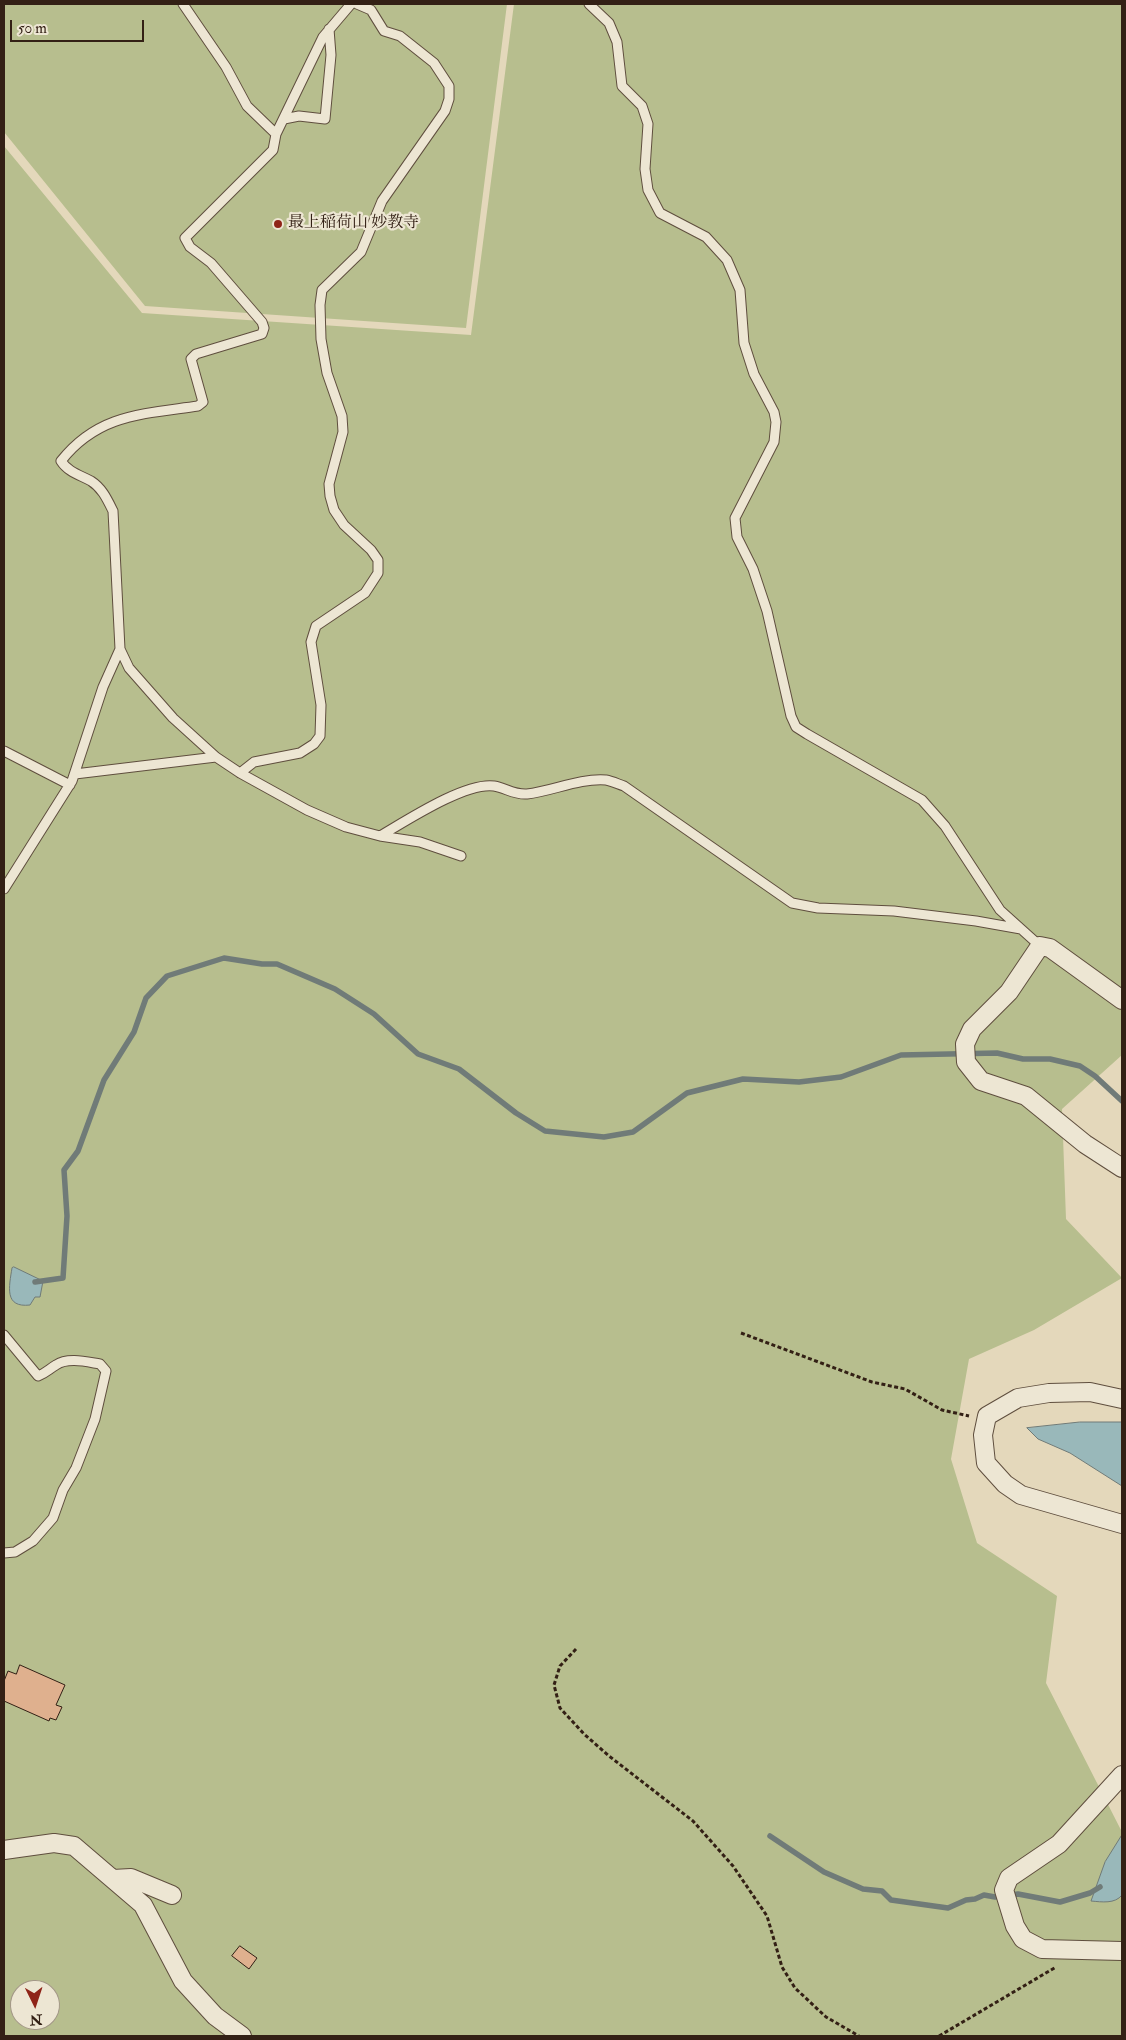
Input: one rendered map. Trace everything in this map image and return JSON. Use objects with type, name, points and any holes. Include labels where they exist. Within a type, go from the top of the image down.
[{"type":"street","points":[[1122,1000],[1050,948],[1040,946],[1009,992],[972,1029],[965,1044],[966,1062],[981,1081],[1026,1096],[1085,1144],[1122,1168]]},
{"type":"street","points":[[1122,1399],[1090,1392],[1049,1393],[1018,1398],[987,1416],[983,1436],[986,1463],[1004,1484],[1020,1495],[1122,1524]]},
{"type":"street","points":[[1122,1775],[1059,1844],[1009,1878],[1004,1890],[1015,1926],[1023,1939],[1042,1949],[1087,1949],[1122,1952]]},
{"type":"street","points":[[4,1850],[54,1843],[74,1846],[143,1905],[183,1981],[214,2016],[242,2036]]},
{"type":"street","points":[[112,1879],[131,1878],[172,1895]]},
{"type":"lane","points":[[183,4],[226,67],[247,106],[276,134]]},
{"type":"lane","points":[[351,4],[323,37],[276,134],[273,150],[184,238],[190,247],[211,263],[262,322],[264,328],[262,334],[196,354],[192,359],[203,402],[198,406],[123,417],[96,429],[72,447],[61,461],[65,468],[93,482],[105,495],[113,511],[120,649],[129,668],[167,711],[216,757],[240,773],[307,810],[346,827],[380,836],[420,842],[462,856]]},
{"type":"lane","points":[[240,773],[254,762],[300,753],[314,744],[320,736],[321,705],[311,642],[316,626],[366,593],[378,574],[378,560],[371,550],[344,526],[334,510],[330,496],[329,484],[343,432],[342,416],[328,373],[321,339],[320,305],[322,290],[361,252],[382,201],[445,111],[449,99],[449,86],[434,63],[400,36],[384,31],[371,10],[357,4]]},
{"type":"lane","points":[[590,4],[609,23],[617,42],[622,86],[642,106],[648,124],[645,169],[648,190],[652,198],[660,213],[706,237],[727,260],[740,290],[744,343],[754,374],[774,412],[776,422],[774,442],[735,518],[737,537],[753,569],[767,611],[791,716],[796,726],[807,734],[922,800],[946,826],[1000,910],[1040,946]]},
{"type":"lane","points":[[284,118],[299,116],[325,119],[331,55],[329,29]]},
{"type":"lane","points":[[4,889],[70,785],[103,687],[120,649]]},
{"type":"lane","points":[[4,751],[70,785]]},
{"type":"lane","points":[[75,774],[216,757]]},
{"type":"lane","points":[[380,836],[447,799],[473,788],[494,786],[514,794],[527,794],[591,781],[607,780],[624,786],[792,902],[818,908],[894,911],[976,921],[1021,930]]},
{"type":"lane","points":[[4,1335],[38,1376],[50,1371],[56,1364],[73,1361],[100,1364],[106,1371],[95,1419],[76,1468],[63,1490],[53,1518],[33,1541],[15,1552],[4,1553]]},
{"type":"path","points":[[741,1333],[872,1382],[905,1389],[942,1410],[986,1420]]},
{"type":"path","points":[[576,1650],[560,1666],[554,1685],[560,1708],[584,1734],[609,1756],[693,1822],[733,1866],[767,1916],[782,1967],[795,1988],[826,2017],[859,2036]]},
{"type":"path","points":[[939,2036],[1087,1949]]},
{"type":"green space","name":"最上稲荷山 妙教寺","points":[[4,4],[507,4],[466,328],[145,306],[4,132]]},
{"type":"green space","points":[[514,4],[1122,4],[1122,1055],[1062,1109],[1066,1219],[1122,1278],[1034,1330],[969,1359],[951,1459],[977,1543],[1057,1596],[1046,1683],[1122,1832],[1122,2036],[4,2036],[4,146],[142,313],[471,335]]},
{"type":"water","points":[[14,1267],[43,1281],[40,1297],[35,1297],[30,1305],[22,1305],[12,1300],[10,1282],[12,1268]]},
{"type":"water","points":[[1080,1422],[1122,1422],[1122,1486],[1070,1453],[1038,1439],[1027,1428]]},
{"type":"water","points":[[1122,1835],[1122,1895],[1112,1901],[1091,1901],[1105,1862]]},
{"type":"building","points":[[20,1665],[65,1685],[56,1705],[62,1707],[56,1720],[50,1718],[49,1721],[4,1701],[4,1681],[8,1671],[16,1674]]},
{"type":"building","points":[[240,1946],[257,1958],[249,1969],[232,1956]]},
{"type":"waterway","points":[[35,1282],[63,1278],[67,1216],[64,1170],[78,1151],[104,1080],[134,1032],[146,998],[167,976],[224,958],[262,964],[277,964],[335,989],[374,1014],[418,1054],[459,1069],[516,1113],[545,1131],[604,1137],[633,1132],[687,1093],[743,1079],[799,1082],[841,1077],[901,1055],[997,1053],[1023,1059],[1050,1059],[1080,1066],[1095,1076],[1122,1101]]},
{"type":"waterway","points":[[770,1836],[824,1872],[863,1889],[882,1891],[891,1900],[948,1908],[984,1895],[995,1897],[1018,1894],[1060,1902],[1090,1893],[1100,1887]]},
{"type":"place","name":"最上稲荷山 妙教寺","points":[[278,224]]}]
